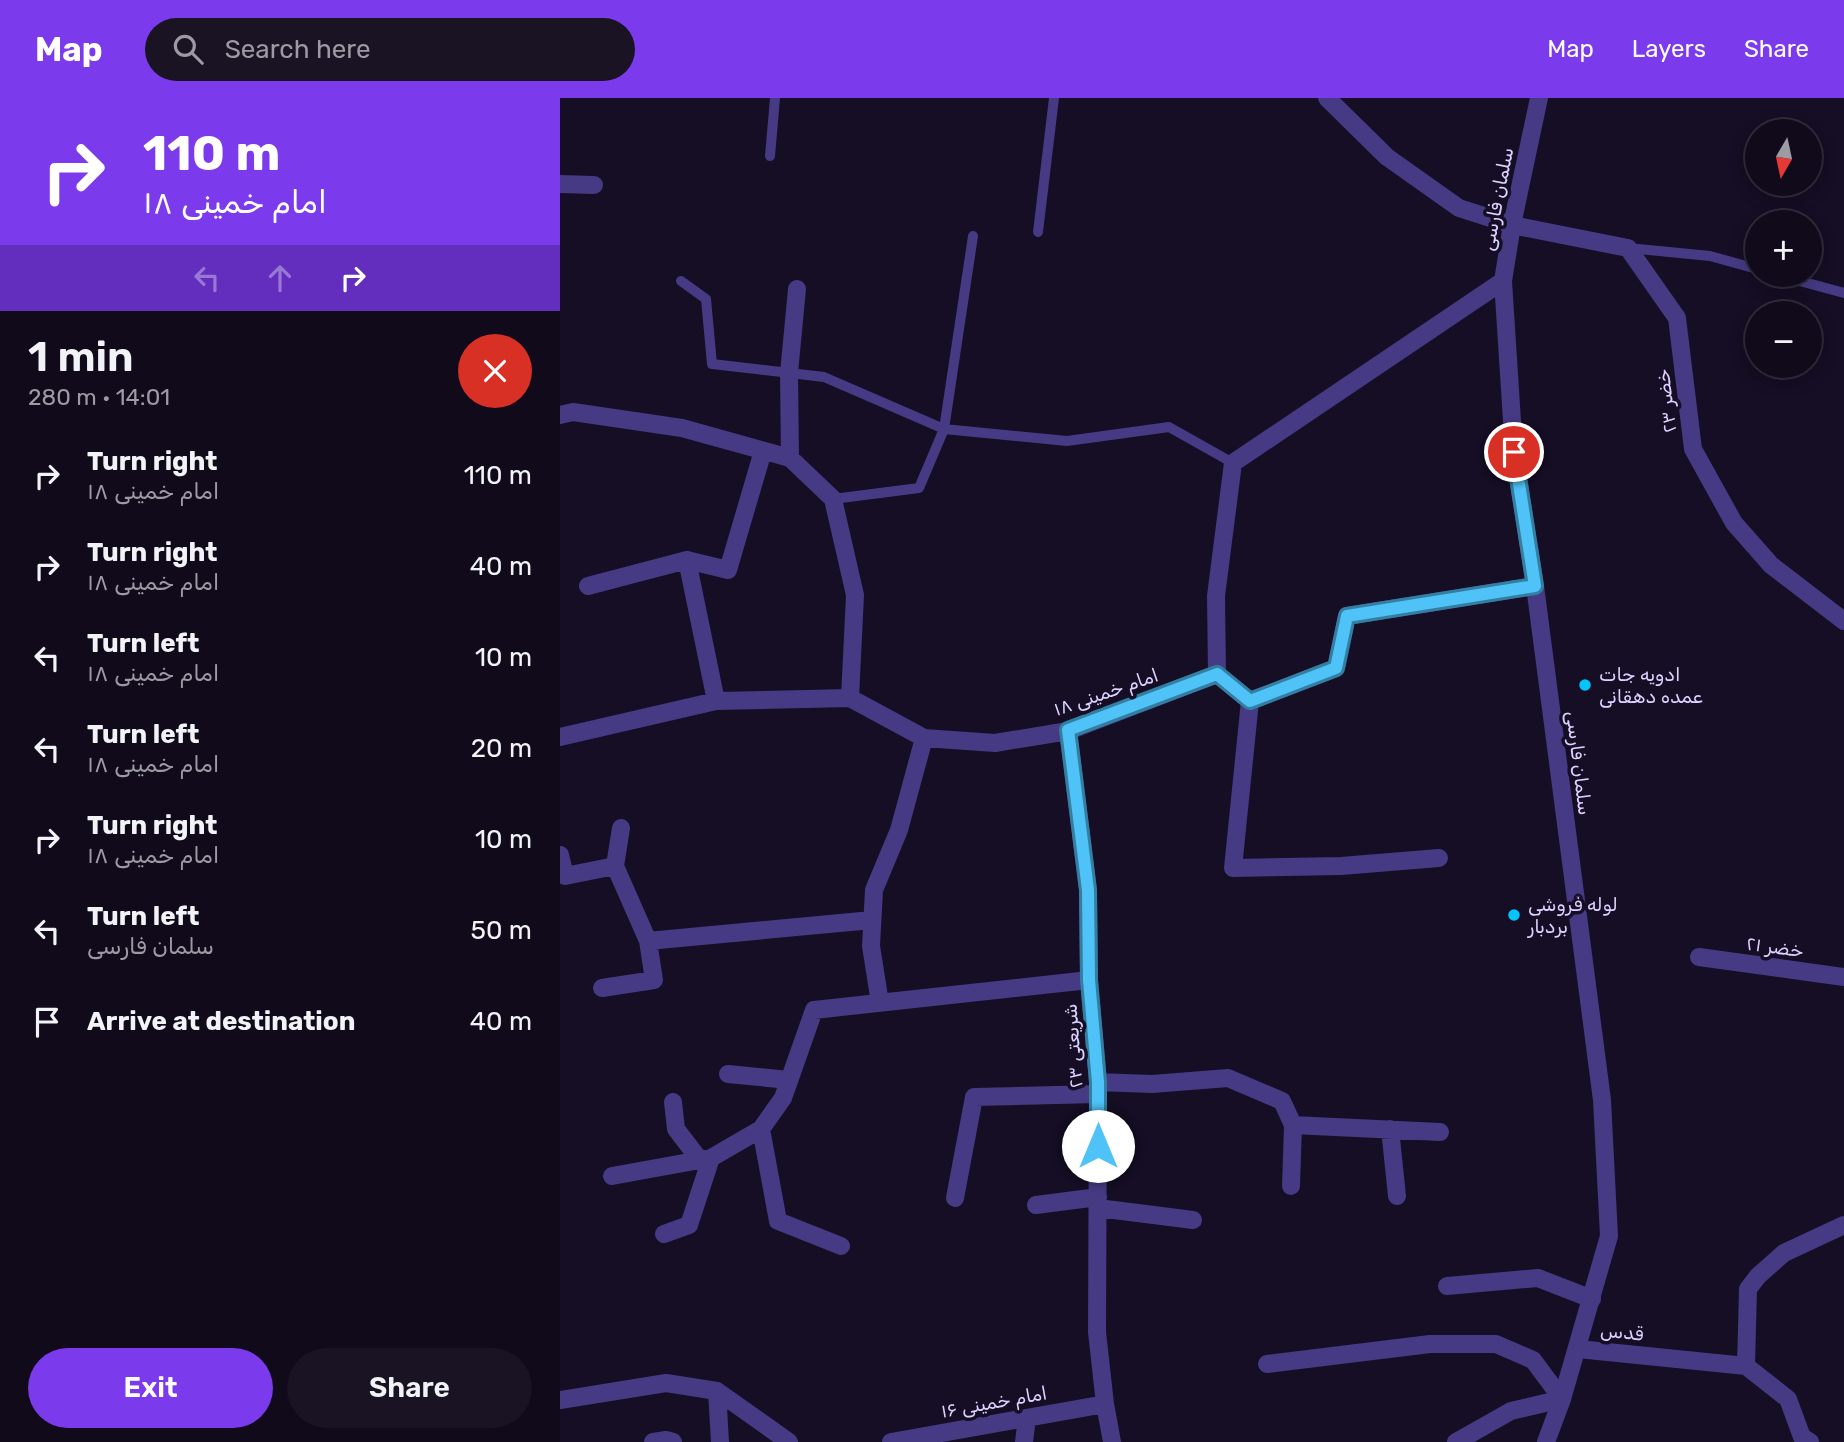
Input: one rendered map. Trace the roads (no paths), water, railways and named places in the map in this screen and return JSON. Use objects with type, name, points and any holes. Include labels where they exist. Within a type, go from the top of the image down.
[{"type":"street","points":[[1327,98],[1387,157],[1459,208],[1512,225],[1628,248]]},
{"type":"street","name":"سلمان فارسی","points":[[1539,98],[1503,281],[1514,452],[1535,586],[1602,1100],[1609,1236],[1578,1349]]},
{"type":"street","points":[[560,184],[594,185]]},
{"type":"street","name":"خضر ۲۳","points":[[1628,248],[1677,318],[1693,449],[1734,523],[1771,565],[1844,621]]},
{"type":"street","points":[[1250,701],[1217,674],[1216,596],[1233,463],[1503,281]]},
{"type":"street","points":[[790,458],[789,373],[797,289]]},
{"type":"street","points":[[560,415],[573,412],[682,428],[790,458],[833,499],[855,595],[850,698]]},
{"type":"street","points":[[588,586],[687,560],[728,570],[764,451]]},
{"type":"street","points":[[687,560],[716,701]]},
{"type":"street","points":[[1250,701],[1336,668],[1347,616],[1535,586]]},
{"type":"street","name":"امام خمینی ۱۸","points":[[560,737],[716,701],[850,698],[924,738],[995,743],[1068,730],[1217,674]]},
{"type":"street","points":[[1250,701],[1233,868],[1341,866],[1439,858]]},
{"type":"street","name":"شریعتی ۲۳","points":[[1068,730],[1088,890],[1089,980],[1098,1088],[1097,1332],[1112,1442]]},
{"type":"street","points":[[880,1003],[871,946],[874,890],[899,830],[924,738]]},
{"type":"street","points":[[602,988],[654,980],[648,941],[615,866],[621,828]]},
{"type":"street","points":[[560,855],[565,876],[615,866]]},
{"type":"street","points":[[648,941],[872,920]]},
{"type":"street","name":"خضر ۲۱","points":[[1699,957],[1844,977]]},
{"type":"street","points":[[612,1176],[705,1158],[761,1129],[783,1098],[814,1010],[1089,980]]},
{"type":"street","points":[[728,1074],[789,1080]]},
{"type":"street","points":[[956,1198],[974,1097],[1228,1077],[1282,1101],[1293,1125],[1291,1186]]},
{"type":"street","points":[[673,1102],[676,1129],[705,1158]]},
{"type":"street","points":[[1293,1125],[1440,1132]]},
{"type":"street","points":[[761,1129],[778,1221],[841,1247]]},
{"type":"street","points":[[1390,1129],[1397,1196]]},
{"type":"street","points":[[664,1234],[689,1225],[705,1158]]},
{"type":"street","points":[[1036,1205],[1098,1203],[1193,1220]]},
{"type":"street","points":[[1810,1442],[1802,1437],[1788,1399],[1746,1366],[1748,1289],[1758,1276],[1784,1253],[1844,1225]]},
{"type":"street","points":[[1447,1286],[1538,1279],[1592,1298]]},
{"type":"street","points":[[1267,1364],[1430,1345],[1496,1344],[1532,1360],[1562,1399]]},
{"type":"street","name":"قدس","points":[[1562,1399],[1578,1349],[1746,1366]]},
{"type":"street","points":[[560,1400],[666,1382],[717,1391],[789,1442]]},
{"type":"street","points":[[717,1391],[720,1442]]},
{"type":"street","points":[[1455,1442],[1511,1411],[1562,1399]]},
{"type":"street","points":[[1545,1442],[1562,1399]]},
{"type":"street","name":"امام خمینی ۱۶","points":[[891,1442],[1105,1404]]},
{"type":"street","points":[[1024,1442],[1027,1418]]},
{"type":"street","points":[[653,1442],[673,1442]]},
{"type":"lane","points":[[770,156],[775,98]]},
{"type":"lane","points":[[1038,232],[1054,98]]},
{"type":"lane","points":[[833,499],[919,488],[944,429],[973,236]]},
{"type":"lane","points":[[1628,248],[1710,256],[1745,266]]},
{"type":"lane","points":[[681,281],[706,299],[712,364],[824,377],[944,429],[1067,441],[1169,427],[1233,463]]},
{"type":"lane","points":[[1822,287],[1844,293]]},
{"type":"place","name":"ادویه جات‌ عمده ‌دهقانی","points":[[1585,685]]},
{"type":"place","name":"لوله فروشی بردبار","points":[[1514,915]]}]
